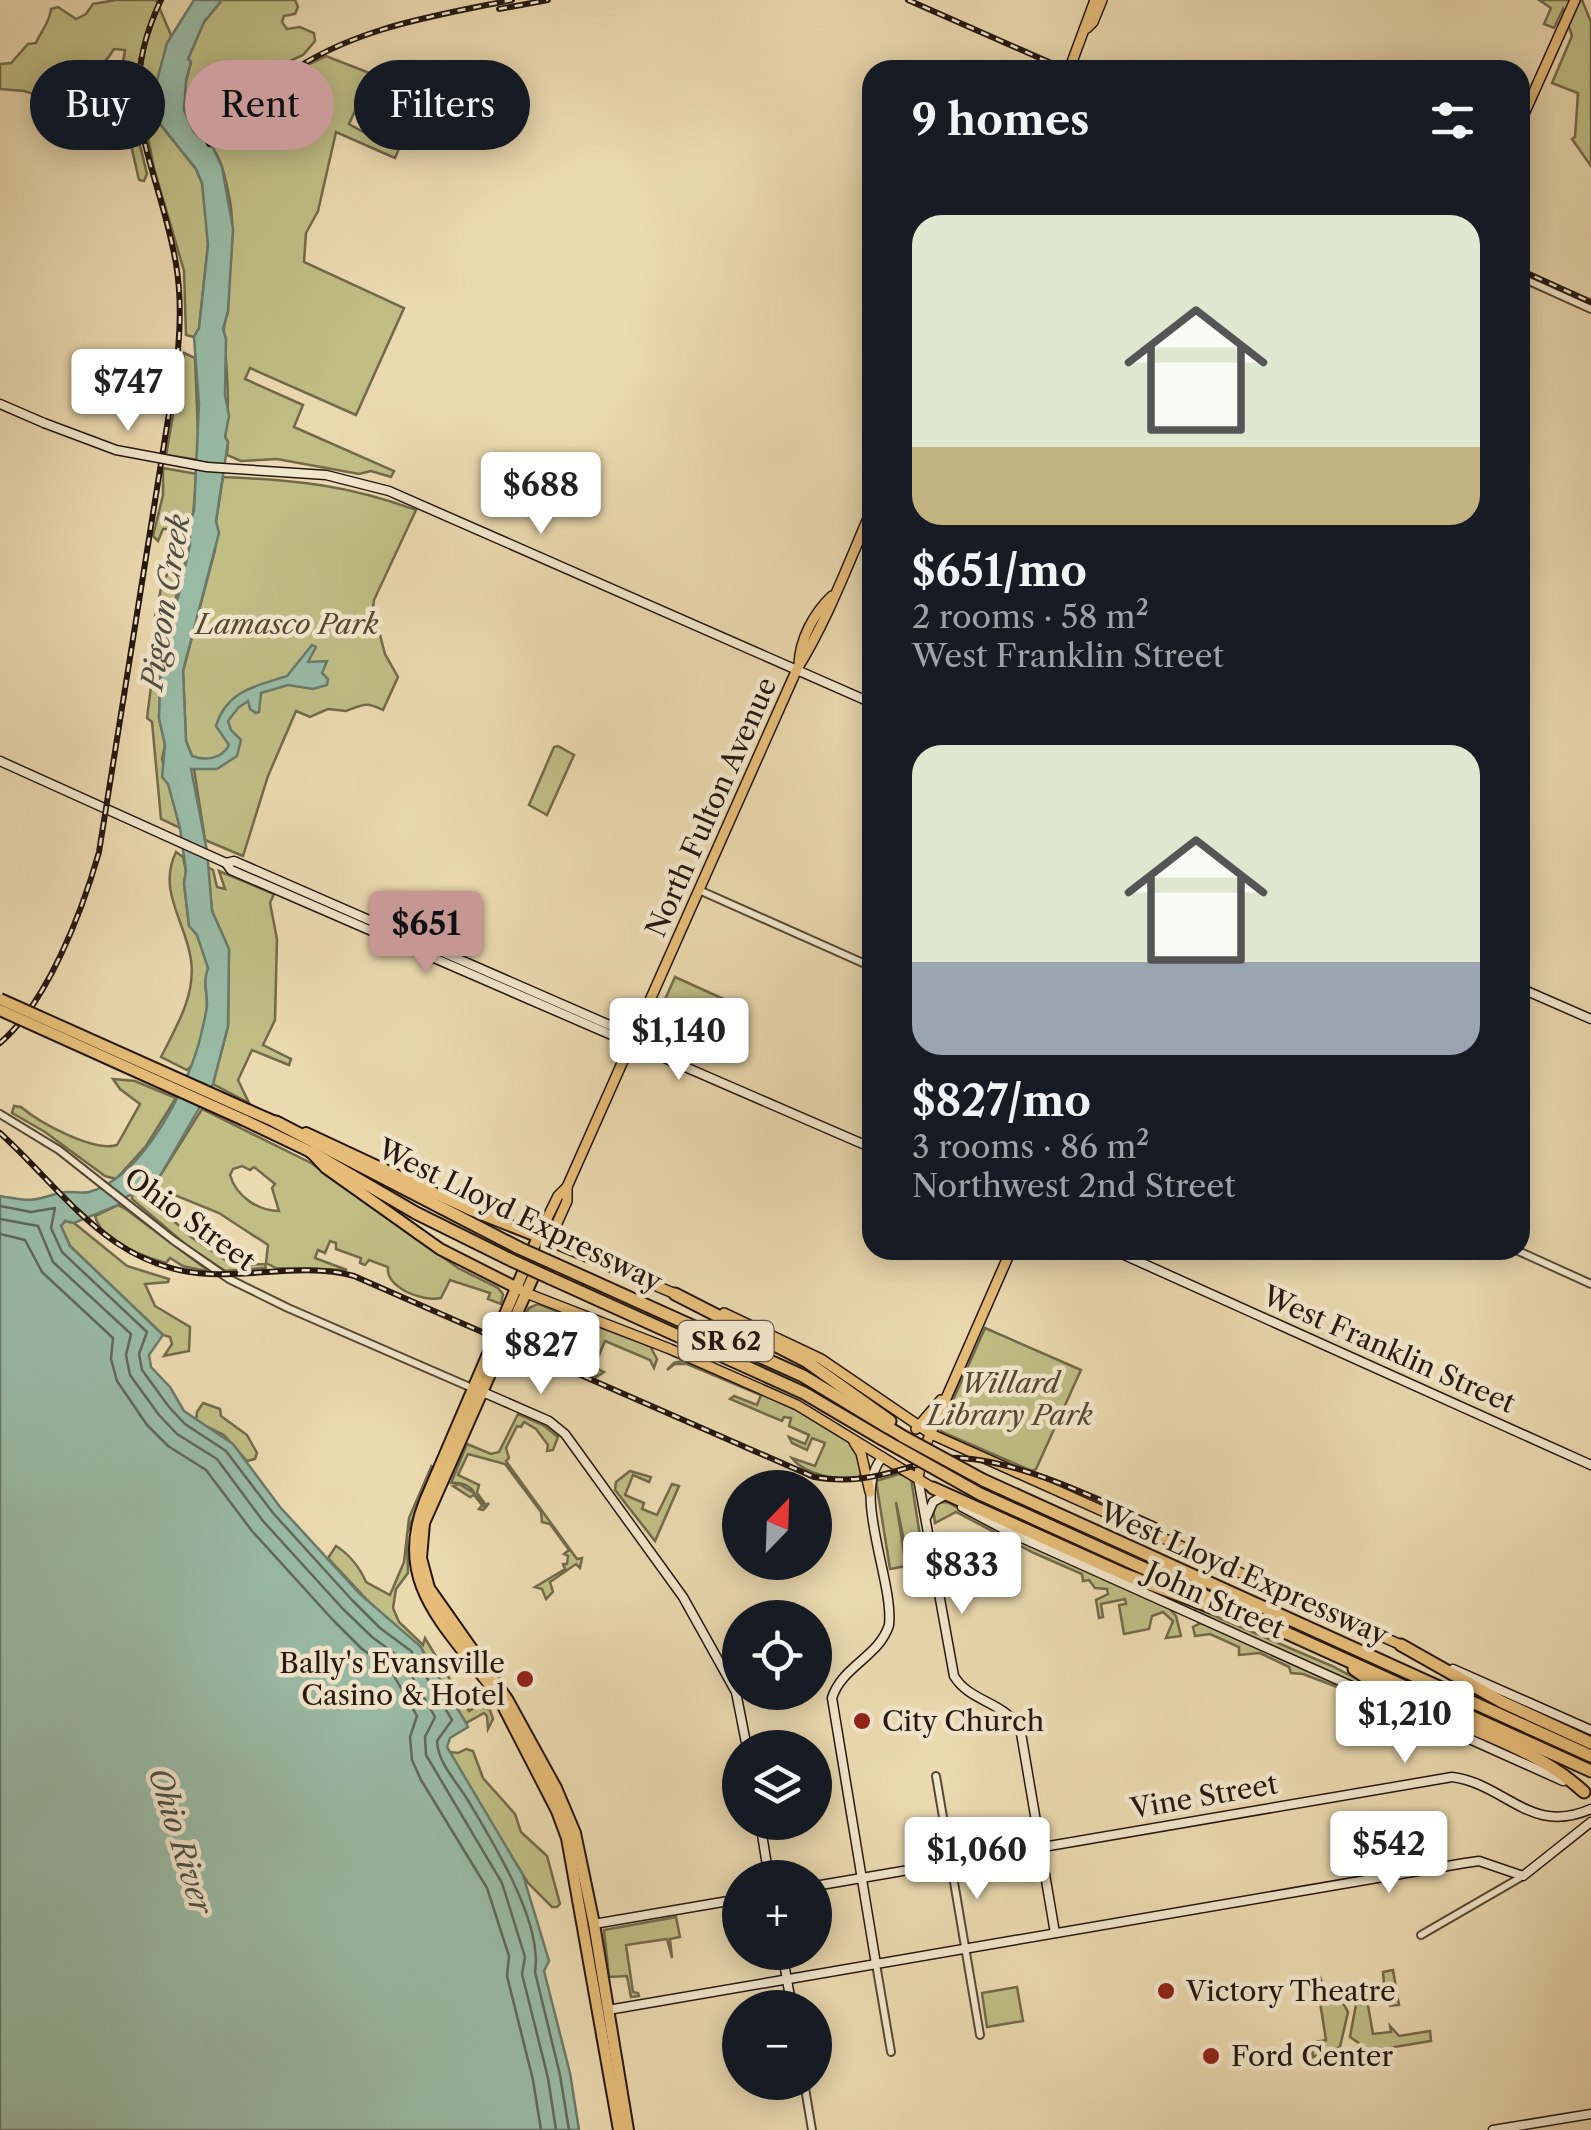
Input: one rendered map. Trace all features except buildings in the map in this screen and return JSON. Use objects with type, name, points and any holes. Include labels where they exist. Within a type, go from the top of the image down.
[{"type":"highway","name":"West Lloyd Expressway","points":[[0,998],[246,1115],[416,1213],[804,1392],[982,1487],[1185,1587],[1443,1696]]},
{"type":"highway","name":"West Lloyd Expressway","points":[[0,1010],[246,1115],[276,1122],[519,1248],[803,1376],[885,1433],[902,1436],[982,1487]]},
{"type":"highway","points":[[276,1122],[335,1144],[472,1210],[544,1239],[418,1534],[414,1564],[425,1596],[504,1708],[564,1827],[618,2098],[628,2130]]},
{"type":"highway","points":[[310,1152],[413,1231],[461,1262],[521,1290]]},
{"type":"highway","points":[[675,1294],[806,1361],[882,1414],[902,1436]]},
{"type":"highway","points":[[938,1492],[1201,1593]]},
{"type":"highway","points":[[418,1534],[423,1571],[432,1594],[507,1699],[561,1798],[580,1850],[608,2010],[619,2130]]},
{"type":"highway","name":"West Lloyd Expressway","points":[[1201,1593],[1339,1657],[1443,1696]]},
{"type":"highway","points":[[1402,1645],[1502,1702],[1591,1743]]},
{"type":"highway","points":[[1339,1657],[1374,1683],[1568,1778],[1587,1796]]},
{"type":"highway","name":"SR 62","points":[[1443,1696],[1591,1756]]},
{"type":"highway","name":"SR 62","points":[[1443,1696],[1591,1771]]},
{"type":"main road","points":[[1073,60],[1094,0]]},
{"type":"main road","points":[[1085,30],[1093,22],[1102,0]]},
{"type":"main road","points":[[1530,100],[1575,0]]},
{"type":"main road","points":[[0,404],[116,450],[207,467],[326,476],[390,491],[862,698]]},
{"type":"main road","name":"North Fulton Avenue","points":[[544,1239],[558,1196],[567,1187],[798,667],[831,609],[862,531]]},
{"type":"main road","points":[[0,762],[226,863],[234,862],[564,1005],[622,1031],[632,1042],[862,1144]]},
{"type":"main road","points":[[1530,992],[1591,1019]]},
{"type":"main road","points":[[544,1239],[820,1359],[930,1434],[1591,1730]]},
{"type":"main road","points":[[1007,1260],[923,1451],[918,1478],[954,1676],[970,1694],[1006,1712],[1021,1733],[1055,1934]]},
{"type":"main road","name":"West Franklin Street","points":[[1135,1260],[1591,1465]]},
{"type":"main road","points":[[521,1290],[762,1388],[849,1435],[938,1492],[926,1521]]},
{"type":"main road","points":[[870,1492],[874,1469],[937,1407],[957,1371]]},
{"type":"main road","points":[[478,1390],[549,1421],[565,1434],[689,1608],[736,1692],[743,1730]]},
{"type":"main road","points":[[849,1435],[860,1453],[870,1492],[889,1622],[880,1643],[840,1679],[832,1698],[876,1964]]},
{"type":"main road","name":"John Street","points":[[938,1492],[1011,1533],[1587,1796]]},
{"type":"main road","name":"Vine Street","points":[[832,1883],[1452,1777],[1485,1786],[1521,1810],[1539,1816],[1566,1816],[1591,1809]]},
{"type":"main road","points":[[608,2010],[1475,1862],[1523,1876],[1591,1822]]},
{"type":"main road","points":[[594,1924],[722,1902]]},
{"type":"main road","points":[[785,1970],[789,1990]]},
{"type":"main road","points":[[1494,2130],[1591,2114]]},
{"type":"street","points":[[1530,282],[1591,309]]},
{"type":"street","points":[[699,890],[862,963]]},
{"type":"street","name":"Ohio Street","points":[[0,1114],[89,1172],[198,1258],[252,1291],[478,1390]]},
{"type":"street","points":[[1530,1256],[1591,1284]]},
{"type":"street","points":[[936,1776],[980,2035]]},
{"type":"street","points":[[1421,1935],[1523,1876]]},
{"type":"street","points":[[876,1964],[892,2052]]},
{"type":"street","points":[[807,2100],[812,2130]]},
{"type":"green space","points":[[156,0],[171,35],[163,60],[123,60],[125,50],[114,49],[106,60],[30,60],[30,93],[0,89],[0,64],[11,63],[28,44],[36,43],[51,9],[58,7],[76,19],[93,4]]},
{"type":"green space","points":[[222,0],[295,0],[295,14],[284,16],[282,22],[287,29],[300,27],[314,33],[315,41],[303,55],[292,60],[189,60],[204,22]]},
{"type":"green space","points":[[1539,0],[1582,0],[1591,22],[1591,166],[1572,139],[1578,93],[1552,83],[1572,36],[1563,9],[1554,28],[1544,24],[1551,8]]},
{"type":"green space","points":[[326,56],[354,67],[354,113],[349,124],[354,127],[354,140],[336,132],[334,141],[334,60],[318,60]]},
{"type":"green space","points":[[165,130],[196,169],[202,183],[208,245],[199,328],[194,337],[186,335],[184,271],[150,150],[165,150]]},
{"type":"green space","points":[[132,150],[141,150],[147,174],[144,181],[139,180]]},
{"type":"green space","points":[[214,150],[332,150],[318,211],[306,233],[304,262],[404,308],[356,415],[250,368],[245,379],[303,405],[294,427],[394,471],[391,477],[277,459],[241,461],[227,455],[224,328],[232,214]]},
{"type":"green space","points":[[377,150],[398,150],[395,158]]},
{"type":"green space","points":[[184,353],[195,358],[199,460],[166,455]]},
{"type":"green space","points":[[163,468],[197,474],[190,545],[161,654],[159,718],[165,745],[162,759],[180,828],[161,819],[152,722],[147,718],[155,655],[155,617],[162,584],[175,560],[170,529],[163,529],[158,541],[153,536],[163,495]]},
{"type":"green space","name":"Lamasco Park","points":[[223,477],[321,485],[416,510],[374,600],[385,654],[398,677],[383,710],[364,705],[346,711],[328,709],[310,717],[296,711],[268,776],[243,856],[205,840],[192,756],[186,741],[183,671],[215,550]]},
{"type":"green space","points":[[554,747],[574,755],[547,815],[529,805]]},
{"type":"green space","points":[[176,852],[183,857],[186,871],[189,925],[197,935],[209,968],[202,1038],[196,1058],[187,1070],[161,1057],[184,1010],[192,973],[171,893],[171,866]]},
{"type":"green space","points":[[208,867],[213,870],[217,887],[225,889],[219,871],[274,894],[270,903],[277,939],[275,1020],[263,1045],[291,1059],[289,1065],[252,1050],[238,1080],[249,1103],[213,1084],[228,1026],[229,950],[212,911]]},
{"type":"green space","points":[[675,977],[728,1001],[705,1055],[651,1031]]},
{"type":"green space","points":[[113,1079],[135,1081],[176,1098],[146,1146],[116,1179],[105,1176],[12,1113],[14,1106],[21,1107],[81,1140],[117,1145],[140,1104]]},
{"type":"green space","points":[[202,1109],[311,1163],[458,1268],[498,1288],[503,1294],[501,1304],[488,1299],[490,1293],[450,1280],[441,1298],[415,1295],[392,1281],[388,1267],[369,1260],[365,1265],[360,1263],[361,1258],[336,1249],[336,1243],[330,1241],[325,1253],[318,1250],[315,1258],[347,1270],[276,1268],[266,1263],[268,1245],[219,1213],[170,1193],[162,1210],[191,1237],[233,1265],[265,1264],[266,1268],[225,1271],[185,1244],[132,1199],[132,1193],[160,1176]],"holes":[[[242,1166],[250,1170],[254,1167],[275,1184],[272,1188],[279,1211],[256,1205],[237,1189],[230,1175],[233,1169]]]},
{"type":"green space","points":[[118,1205],[210,1272],[183,1266],[170,1258],[166,1263],[156,1260],[114,1240],[95,1216]]},
{"type":"green space","points":[[65,1221],[74,1223],[127,1266],[169,1279],[145,1284],[155,1306],[190,1327],[189,1351],[164,1356],[172,1344],[170,1337],[163,1335],[70,1246],[61,1226]]},
{"type":"green space","points":[[538,1304],[650,1346],[657,1359],[654,1368],[650,1360],[605,1341],[594,1367],[604,1372],[596,1377],[514,1342],[513,1336],[529,1308]]},
{"type":"green space","name":"Willard Library Park","points":[[985,1328],[1081,1370],[1032,1471],[940,1429]]},
{"type":"green space","points":[[682,1361],[722,1374],[818,1419],[856,1450],[860,1477],[832,1477],[832,1470],[805,1469],[792,1458],[815,1466],[825,1443],[812,1438],[807,1450],[792,1443],[789,1437],[805,1444],[809,1435],[789,1426],[791,1418],[784,1417],[782,1421],[730,1399],[734,1396],[757,1405],[761,1395],[687,1364],[675,1364],[667,1370],[674,1363]]},
{"type":"green space","points":[[203,1403],[220,1409],[221,1416],[247,1435],[257,1453],[255,1459],[247,1461],[224,1435],[196,1421]]},
{"type":"green space","points":[[518,1414],[558,1437],[553,1450],[547,1451],[548,1445],[536,1429],[524,1422],[517,1426],[506,1448],[506,1461],[577,1559],[582,1558],[580,1568],[576,1564],[550,1582],[553,1592],[546,1599],[542,1589],[535,1587],[565,1569],[563,1564],[567,1564],[568,1556],[564,1554],[569,1550],[550,1524],[542,1522],[541,1512],[505,1464],[468,1454],[458,1475],[479,1485],[477,1493],[486,1505],[489,1503],[486,1507],[476,1495],[483,1510],[474,1495],[470,1497],[453,1486],[459,1484],[474,1493],[470,1488],[461,1484],[451,1483],[467,1444],[491,1454],[499,1452]]},
{"type":"green space","points":[[432,1465],[407,1533],[409,1518]]},
{"type":"green space","points":[[630,1471],[651,1477],[649,1482],[633,1475],[625,1495],[644,1503],[642,1509],[657,1515],[672,1484],[679,1486],[655,1541],[615,1490],[616,1482]]},
{"type":"green space","points":[[899,1474],[911,1478],[924,1562],[909,1565],[896,1502],[906,1566],[890,1569],[876,1481]]},
{"type":"green space","points":[[947,1502],[996,1529],[1168,1607],[1176,1616],[1181,1636],[1166,1638],[1173,1621],[1163,1612],[1152,1616],[1149,1629],[1124,1634],[1119,1605],[1126,1604],[1125,1599],[1101,1604],[1103,1617],[1099,1618],[1096,1600],[1108,1594],[1107,1589],[1095,1588],[1089,1580],[1083,1581],[1082,1574],[956,1512],[935,1523],[933,1508],[937,1503]]},
{"type":"green space","points":[[407,1535],[408,1573],[396,1589],[393,1608],[399,1622],[423,1645],[425,1638],[469,1711],[479,1705],[490,1710],[493,1719],[488,1729],[484,1713],[466,1723],[420,1646],[383,1617],[328,1558],[336,1546],[354,1562],[366,1582],[390,1595],[404,1562]]},
{"type":"green space","points":[[1196,1608],[1332,1666],[1391,1697],[1194,1612]]},
{"type":"green space","points":[[1201,1623],[1363,1695],[1373,1705],[1359,1699],[1348,1701],[1345,1690],[1291,1673],[1289,1667],[1260,1653],[1239,1655],[1239,1647],[1210,1634],[1195,1636],[1193,1627]]},
{"type":"green space","points":[[473,1751],[483,1778],[515,1814],[521,1832],[547,1856],[560,1904],[557,1907],[552,1907],[528,1883],[454,1762],[451,1752]]},
{"type":"green space","points":[[676,1917],[680,1937],[670,1939],[672,1958],[667,1939],[626,1945],[633,1992],[639,1996],[631,1997],[627,1976],[609,1977],[604,1930]]},
{"type":"green space","points":[[1393,1970],[1399,2005],[1390,2006],[1389,2001],[1396,1999],[1394,1989],[1366,1994],[1373,2034],[1391,2032],[1390,2026],[1399,2036],[1430,2031],[1431,2041],[1370,2051],[1350,2037],[1359,1988],[1384,1984],[1383,1972]]},
{"type":"green space","points":[[1316,1977],[1320,1977],[1327,1997],[1343,2003],[1348,2012],[1340,2047],[1313,2057],[1311,2043],[1326,2040]]},
{"type":"green space","points":[[1017,1987],[1023,2021],[987,2027],[982,1993]]},
{"type":"water","name":"Ohio River","points":[[194,0],[222,0],[204,22],[189,60],[185,60],[185,150],[214,150],[222,167],[233,229],[228,311],[223,329],[229,416],[216,521],[219,533],[183,671],[186,741],[192,756],[208,758],[222,753],[229,745],[216,726],[227,704],[244,691],[287,676],[312,645],[316,647],[308,662],[327,661],[322,673],[328,679],[327,685],[313,689],[288,685],[261,693],[256,713],[248,701],[228,721],[241,740],[237,756],[217,769],[191,769],[207,851],[212,911],[229,949],[228,1026],[213,1084],[160,1176],[118,1205],[74,1223],[65,1221],[61,1226],[70,1246],[163,1335],[149,1355],[151,1367],[170,1387],[184,1411],[233,1444],[280,1507],[360,1594],[420,1646],[466,1723],[468,1727],[450,1738],[447,1747],[523,1875],[549,1961],[544,1971],[570,2073],[579,2130],[0,2130],[0,1196],[30,1200],[63,1192],[89,1192],[128,1168],[175,1103],[195,1055],[207,1005],[208,968],[197,935],[189,926],[180,828],[168,784],[162,777],[165,745],[159,718],[161,655],[179,594],[194,511],[199,404],[194,337],[199,328],[208,245],[202,183],[196,169],[165,130],[162,60],[167,43]]},
{"type":"railway","points":[[0,1043],[33,1005],[61,955],[99,852],[175,372],[180,326],[176,264],[139,104],[139,72],[146,38],[161,0]]},
{"type":"railway","points":[[311,60],[394,26],[512,0]]},
{"type":"railway","points":[[499,9],[548,0]]},
{"type":"railway","points":[[908,0],[1044,60]]},
{"type":"railway","points":[[1530,275],[1591,302]]},
{"type":"railway","points":[[0,1133],[93,1224],[145,1259],[210,1274],[318,1270],[354,1276],[814,1477],[860,1478],[938,1459],[968,1459],[1052,1480],[1156,1525]]},
{"type":"place","name":"Bally's Evansville Casino & Hotel","points":[[525,1679]]},
{"type":"place","name":"City Church","points":[[862,1721]]},
{"type":"place","name":"Victory Theatre","points":[[1166,1991]]},
{"type":"place","name":"Ford Center","points":[[1211,2056]]},
{"type":"water label","name":"Pigeon Creek","points":[[166,602]]}]
